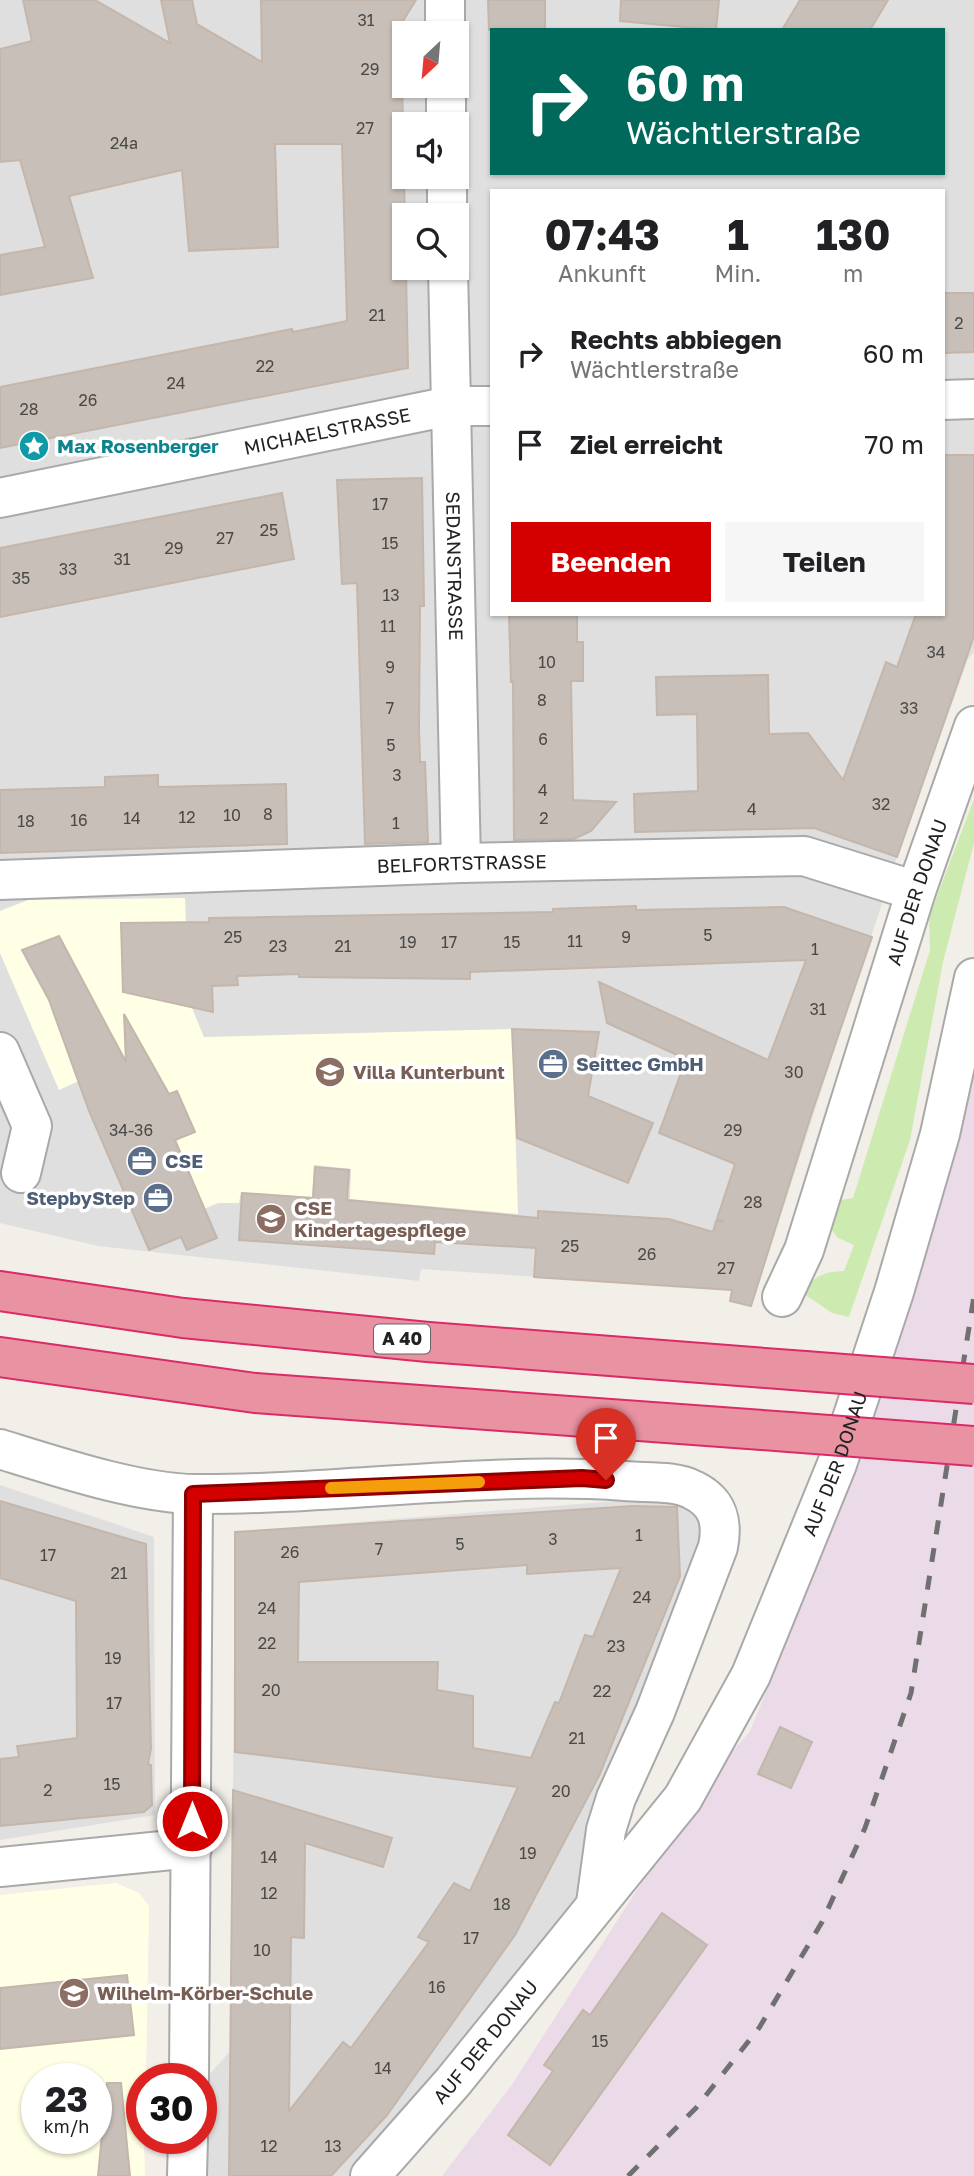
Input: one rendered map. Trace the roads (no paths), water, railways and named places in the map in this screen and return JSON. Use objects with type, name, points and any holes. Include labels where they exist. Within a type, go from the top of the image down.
[{"type":"highway","name":"A 40","points":[[0,1291],[183,1318],[974,1384]]},
{"type":"highway","points":[[0,1357],[255,1393],[974,1446]]},
{"type":"street","points":[[445,0],[445,21]]},
{"type":"street","name":"SEDANSTRASSE","points":[[448,280],[461,863]]},
{"type":"street","points":[[945,400],[974,399]]},
{"type":"street","name":"MICHAELSTRASSE","points":[[0,498],[450,406],[490,406]]},
{"type":"street","name":"AUF DER DONAU","points":[[782,1297],[804,1250],[916,891],[974,726]]},
{"type":"street","name":"BELFORTSTRASSE","points":[[0,880],[461,863],[804,856],[916,891]]},
{"type":"street","name":"AUF DER DONAU","points":[[370,2176],[462,2072],[683,1798],[751,1675],[837,1464],[894,1293],[940,1134],[974,978]]},
{"type":"street","points":[[0,1052],[32,1126],[21,1173]]},
{"type":"street","points":[[0,1449],[66,1469],[193,1494],[582,1478],[678,1485],[706,1498],[719,1516],[721,1531],[707,1581],[655,1712],[616,1798],[603,1842],[596,1903]]},
{"type":"street","points":[[189,2063],[193,1494]]},
{"type":"street","points":[[0,1867],[192,1849]]},
{"type":"street","points":[[187,2176],[188,2154]]},
{"type":"railway","points":[[628,2176],[696,2108],[759,2028],[822,1922],[865,1828],[911,1693],[974,1296]]},
{"type":"place","name":"Max Rosenberger","points":[[34,446]]},
{"type":"place","name":"Seittec GmbH","points":[[553,1064]]},
{"type":"place","name":"Villa Kunterbunt","points":[[330,1072]]},
{"type":"place","name":"CSE","points":[[142,1161]]},
{"type":"place","name":"StepbyStep","points":[[158,1198]]},
{"type":"place","name":"CSE Kindertagespflege","points":[[271,1219]]},
{"type":"place","name":"Wilhelm-Körber-Schule","points":[[74,1993]]}]
